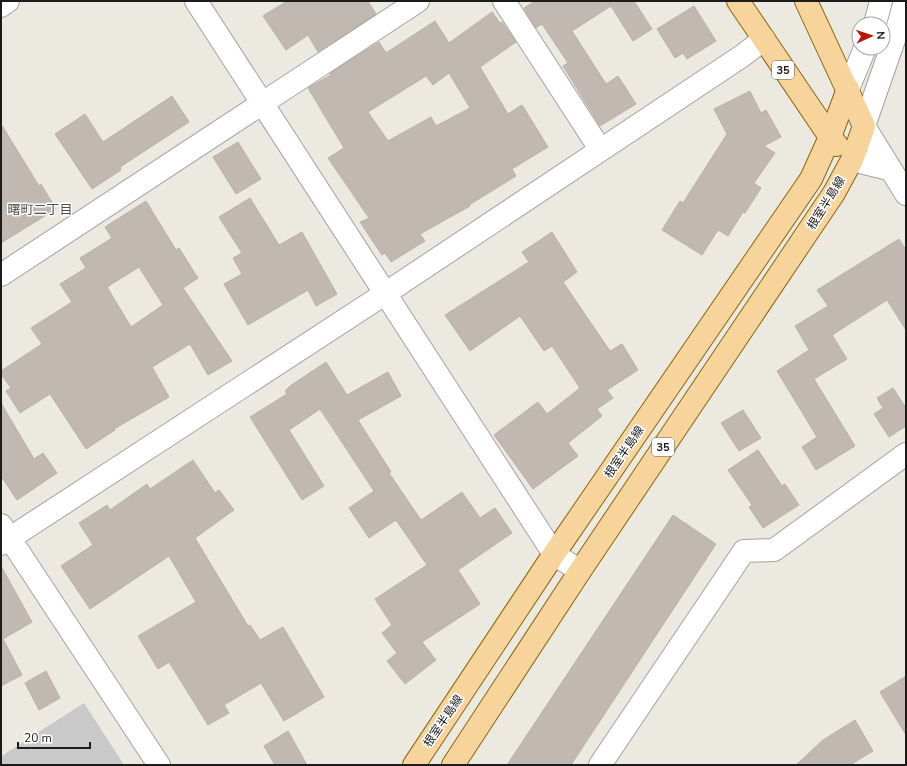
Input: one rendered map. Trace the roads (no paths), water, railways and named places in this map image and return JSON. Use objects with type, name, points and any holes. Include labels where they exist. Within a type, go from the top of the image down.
[{"type":"main road","name":"35","points":[[738,1],[830,137],[852,160]]},
{"type":"main road","points":[[806,1],[864,126]]},
{"type":"main road","name":"根室半島線","points":[[414,765],[554,554],[811,179],[830,137],[848,89]]},
{"type":"main road","name":"根室半島線","points":[[453,765],[580,571],[834,194],[852,160],[864,126]]},
{"type":"street","points":[[1,6],[8,1]]},
{"type":"street","points":[[196,1],[554,554],[580,571]]},
{"type":"street","points":[[1,275],[262,102],[418,1]]},
{"type":"street","points":[[504,1],[600,149]]},
{"type":"street","points":[[877,16],[881,1]]},
{"type":"street","points":[[905,1],[895,37],[864,126],[889,169],[906,194]]},
{"type":"street","points":[[159,765],[4,536],[386,293],[600,149],[742,56],[764,39]]},
{"type":"street","points":[[848,89],[862,56]]},
{"type":"street","points":[[852,160],[889,169]]},
{"type":"street","points":[[600,765],[744,551],[774,550],[906,454]]},
{"type":"district","name":"曙町二丁目","points":[[40,209]]}]
